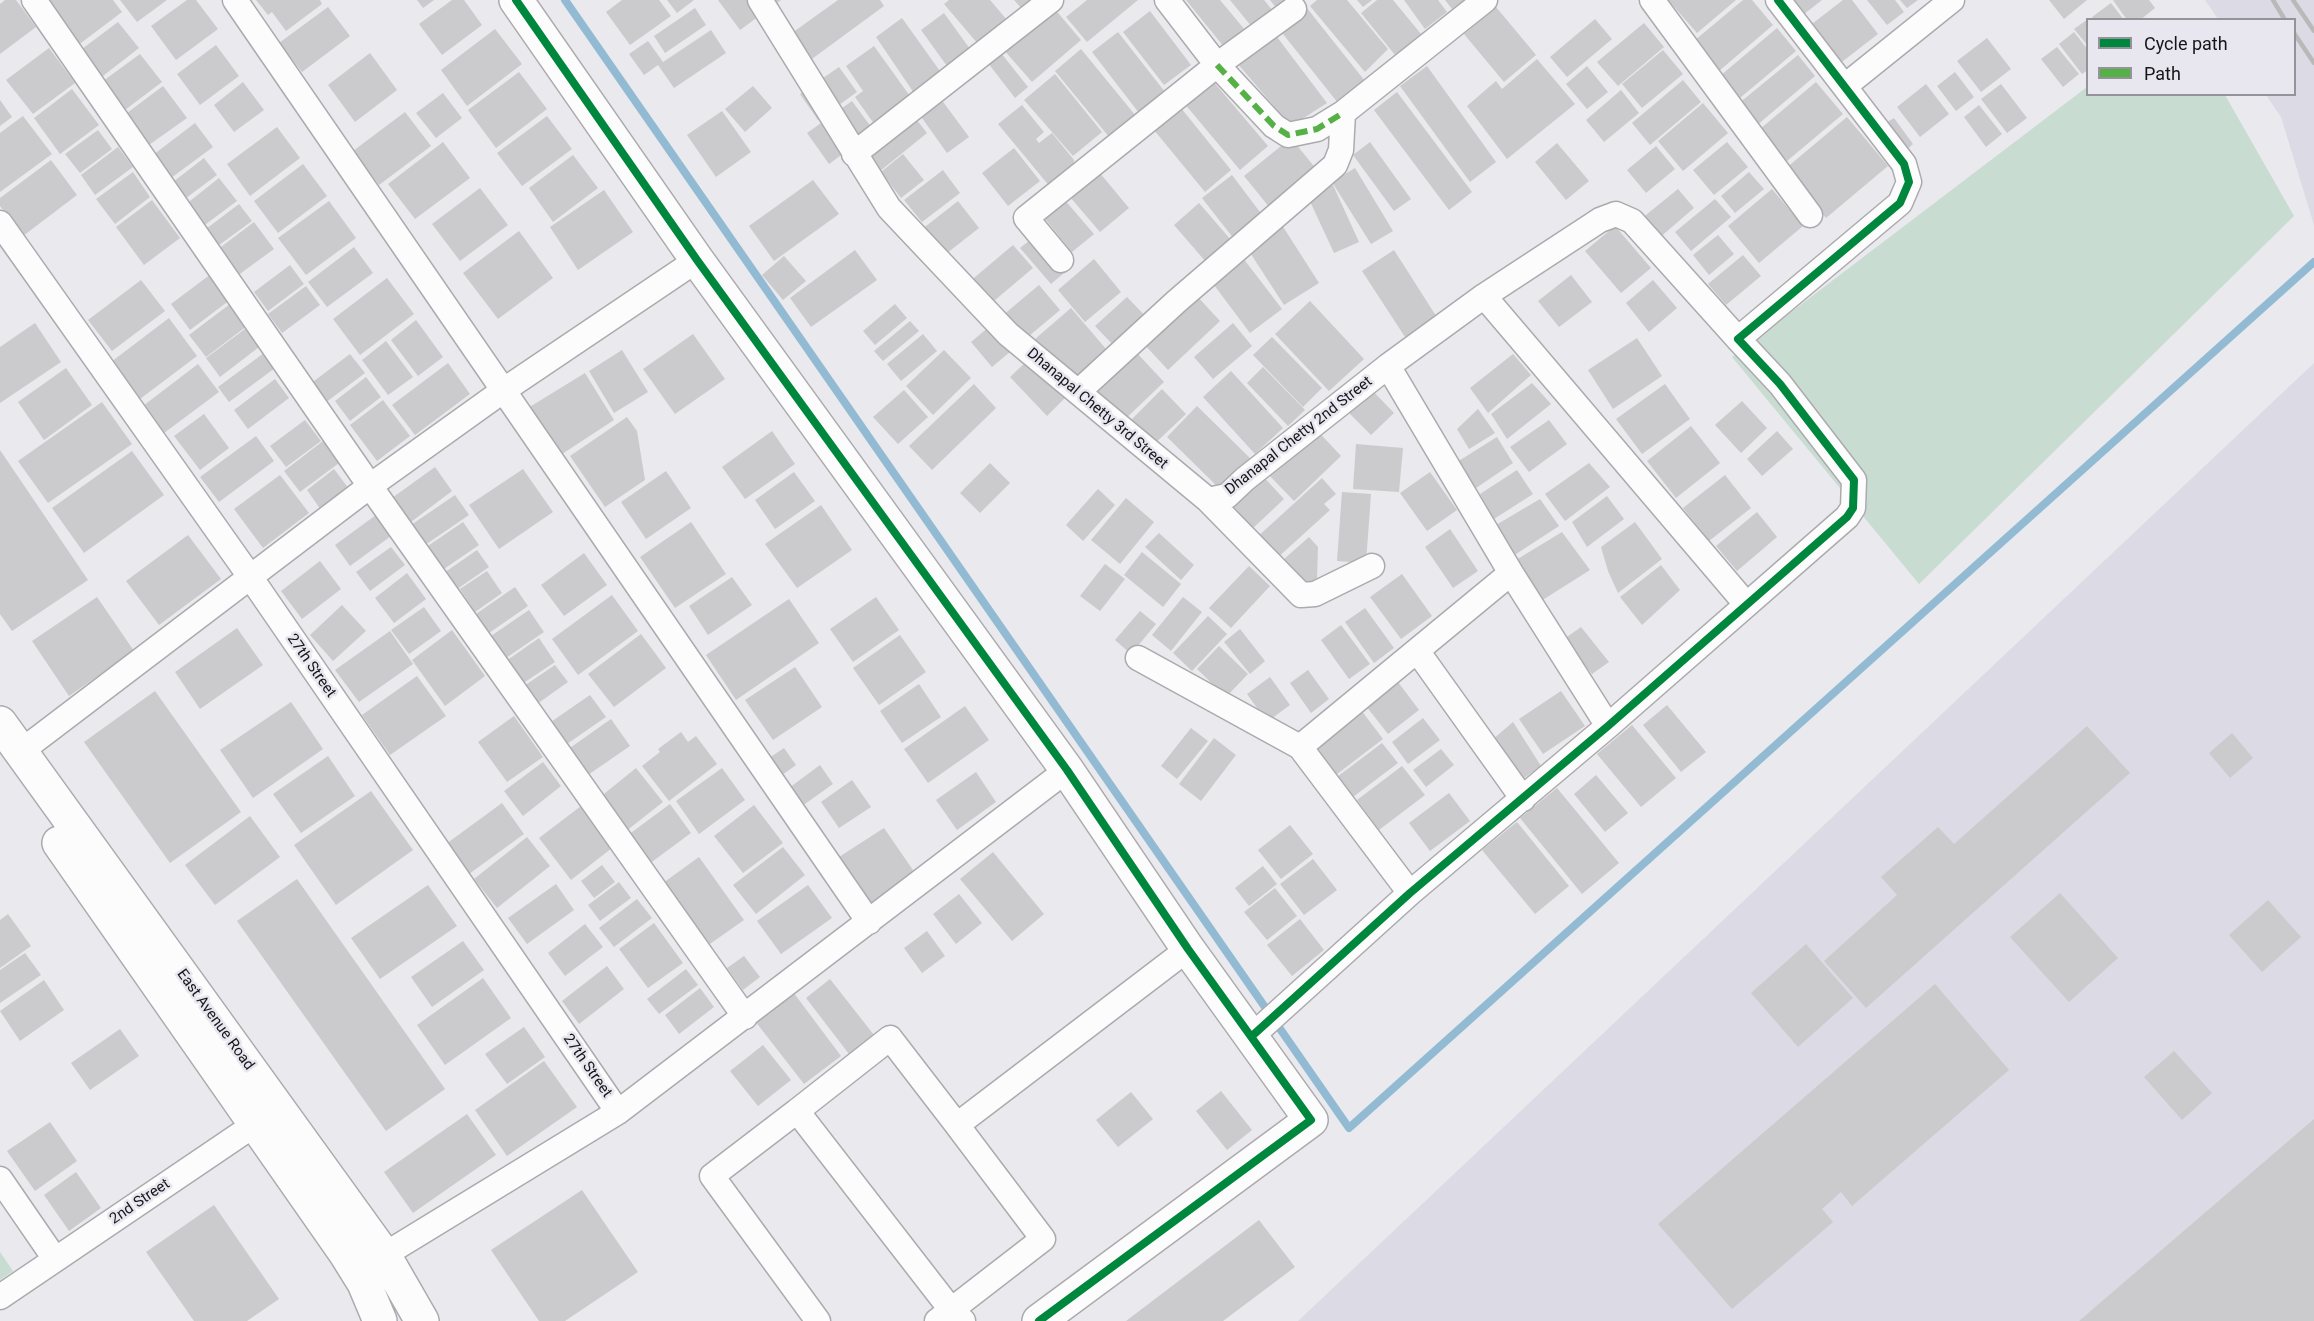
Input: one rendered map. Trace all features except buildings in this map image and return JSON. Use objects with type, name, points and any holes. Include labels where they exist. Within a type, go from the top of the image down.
[{"type":"street","points":[[34,0],[370,486],[745,1017]]},
{"type":"street","points":[[235,0],[869,922]]},
{"type":"street","points":[[516,0],[697,260],[1067,770],[1188,949],[1311,1120],[1039,1321]]},
{"type":"street","name":"Dhanapal Chetty 3rd Street","points":[[760,0],[889,208],[1008,334],[1208,500],[1300,595],[1315,594],[1372,566]]},
{"type":"street","points":[[854,154],[1051,0]]},
{"type":"street","points":[[1167,0],[1217,65],[1274,126],[1288,135],[1317,129],[1343,114],[1485,0]]},
{"type":"street","points":[[1652,0],[1810,215]]},
{"type":"street","points":[[1252,1036],[1410,893],[1523,800],[1847,517],[1852,508],[1854,480],[1780,384],[1738,339],[1900,203],[1910,182],[1904,164],[1778,0]]},
{"type":"street","points":[[1845,86],[1952,0]]},
{"type":"street","points":[[1061,260],[1026,218],[1217,65],[1294,9]]},
{"type":"street","points":[[1078,392],[1177,301],[1335,165],[1341,150],[1343,114]]},
{"type":"street","name":"Dhanapal Chetty 2nd Street","points":[[1208,500],[1227,496],[1254,471],[1389,366],[1484,296],[1600,220],[1616,214],[1632,221],[1738,339]]},
{"type":"street","name":"27th Street","points":[[0,223],[251,578],[618,1112]]},
{"type":"street","points":[[10,755],[251,578],[370,486],[504,390],[697,260]]},
{"type":"street","points":[[1484,296],[1746,604]]},
{"type":"street","points":[[1389,366],[1511,573],[1608,726]]},
{"type":"street","points":[[1300,747],[1511,573]]},
{"type":"street","points":[[1418,652],[1523,800]]},
{"type":"street","points":[[1138,658],[1300,747],[1410,893]]},
{"type":"street","name":"East Avenue Road","points":[[0,723],[10,755],[268,1118],[384,1255],[422,1321]]},
{"type":"street","points":[[384,1255],[618,1112],[1067,770]]},
{"type":"street","points":[[957,1125],[1188,949]]},
{"type":"street","points":[[797,1112],[950,1318],[1043,1239],[890,1038],[712,1176],[818,1321]]},
{"type":"street","name":"East Avenue Road","points":[[268,1118],[364,1283],[380,1321]]},
{"type":"street","name":"2nd Street","points":[[0,1297],[268,1118]]},
{"type":"street","points":[[0,1179],[55,1259]]},
{"type":"shaded area","points":[[2205,0],[2314,0],[2314,225],[2281,117],[2267,96],[2296,96],[2296,18],[2217,18]]},
{"type":"shaded area","points":[[2314,363],[2314,1321],[1298,1321]]},
{"type":"green space","points":[[2086,88],[2086,96],[2226,96],[2294,216],[1919,584],[1732,357]]},
{"type":"green space","points":[[0,1252],[13,1271],[0,1280]]},
{"type":"waterway","points":[[565,0],[1349,1128],[2314,262]]},
{"type":"railway","points":[[2273,0],[2284,18]]},
{"type":"railway","points":[[2293,0],[2314,31]]},
{"type":"railway","points":[[2296,36],[2314,63]]},
{"type":"marked path","points":[[1217,65],[1274,126],[1288,135],[1317,129],[1343,113]]},
{"type":"cycle path","points":[[516,0],[697,260],[1067,770],[1188,949],[1311,1120],[1039,1321]]},
{"type":"cycle path","points":[[1252,1036],[1410,893],[1608,726],[1847,517],[1853,508],[1854,480],[1780,384],[1738,339],[1900,203],[1909,182],[1904,164],[1778,0]]}]
